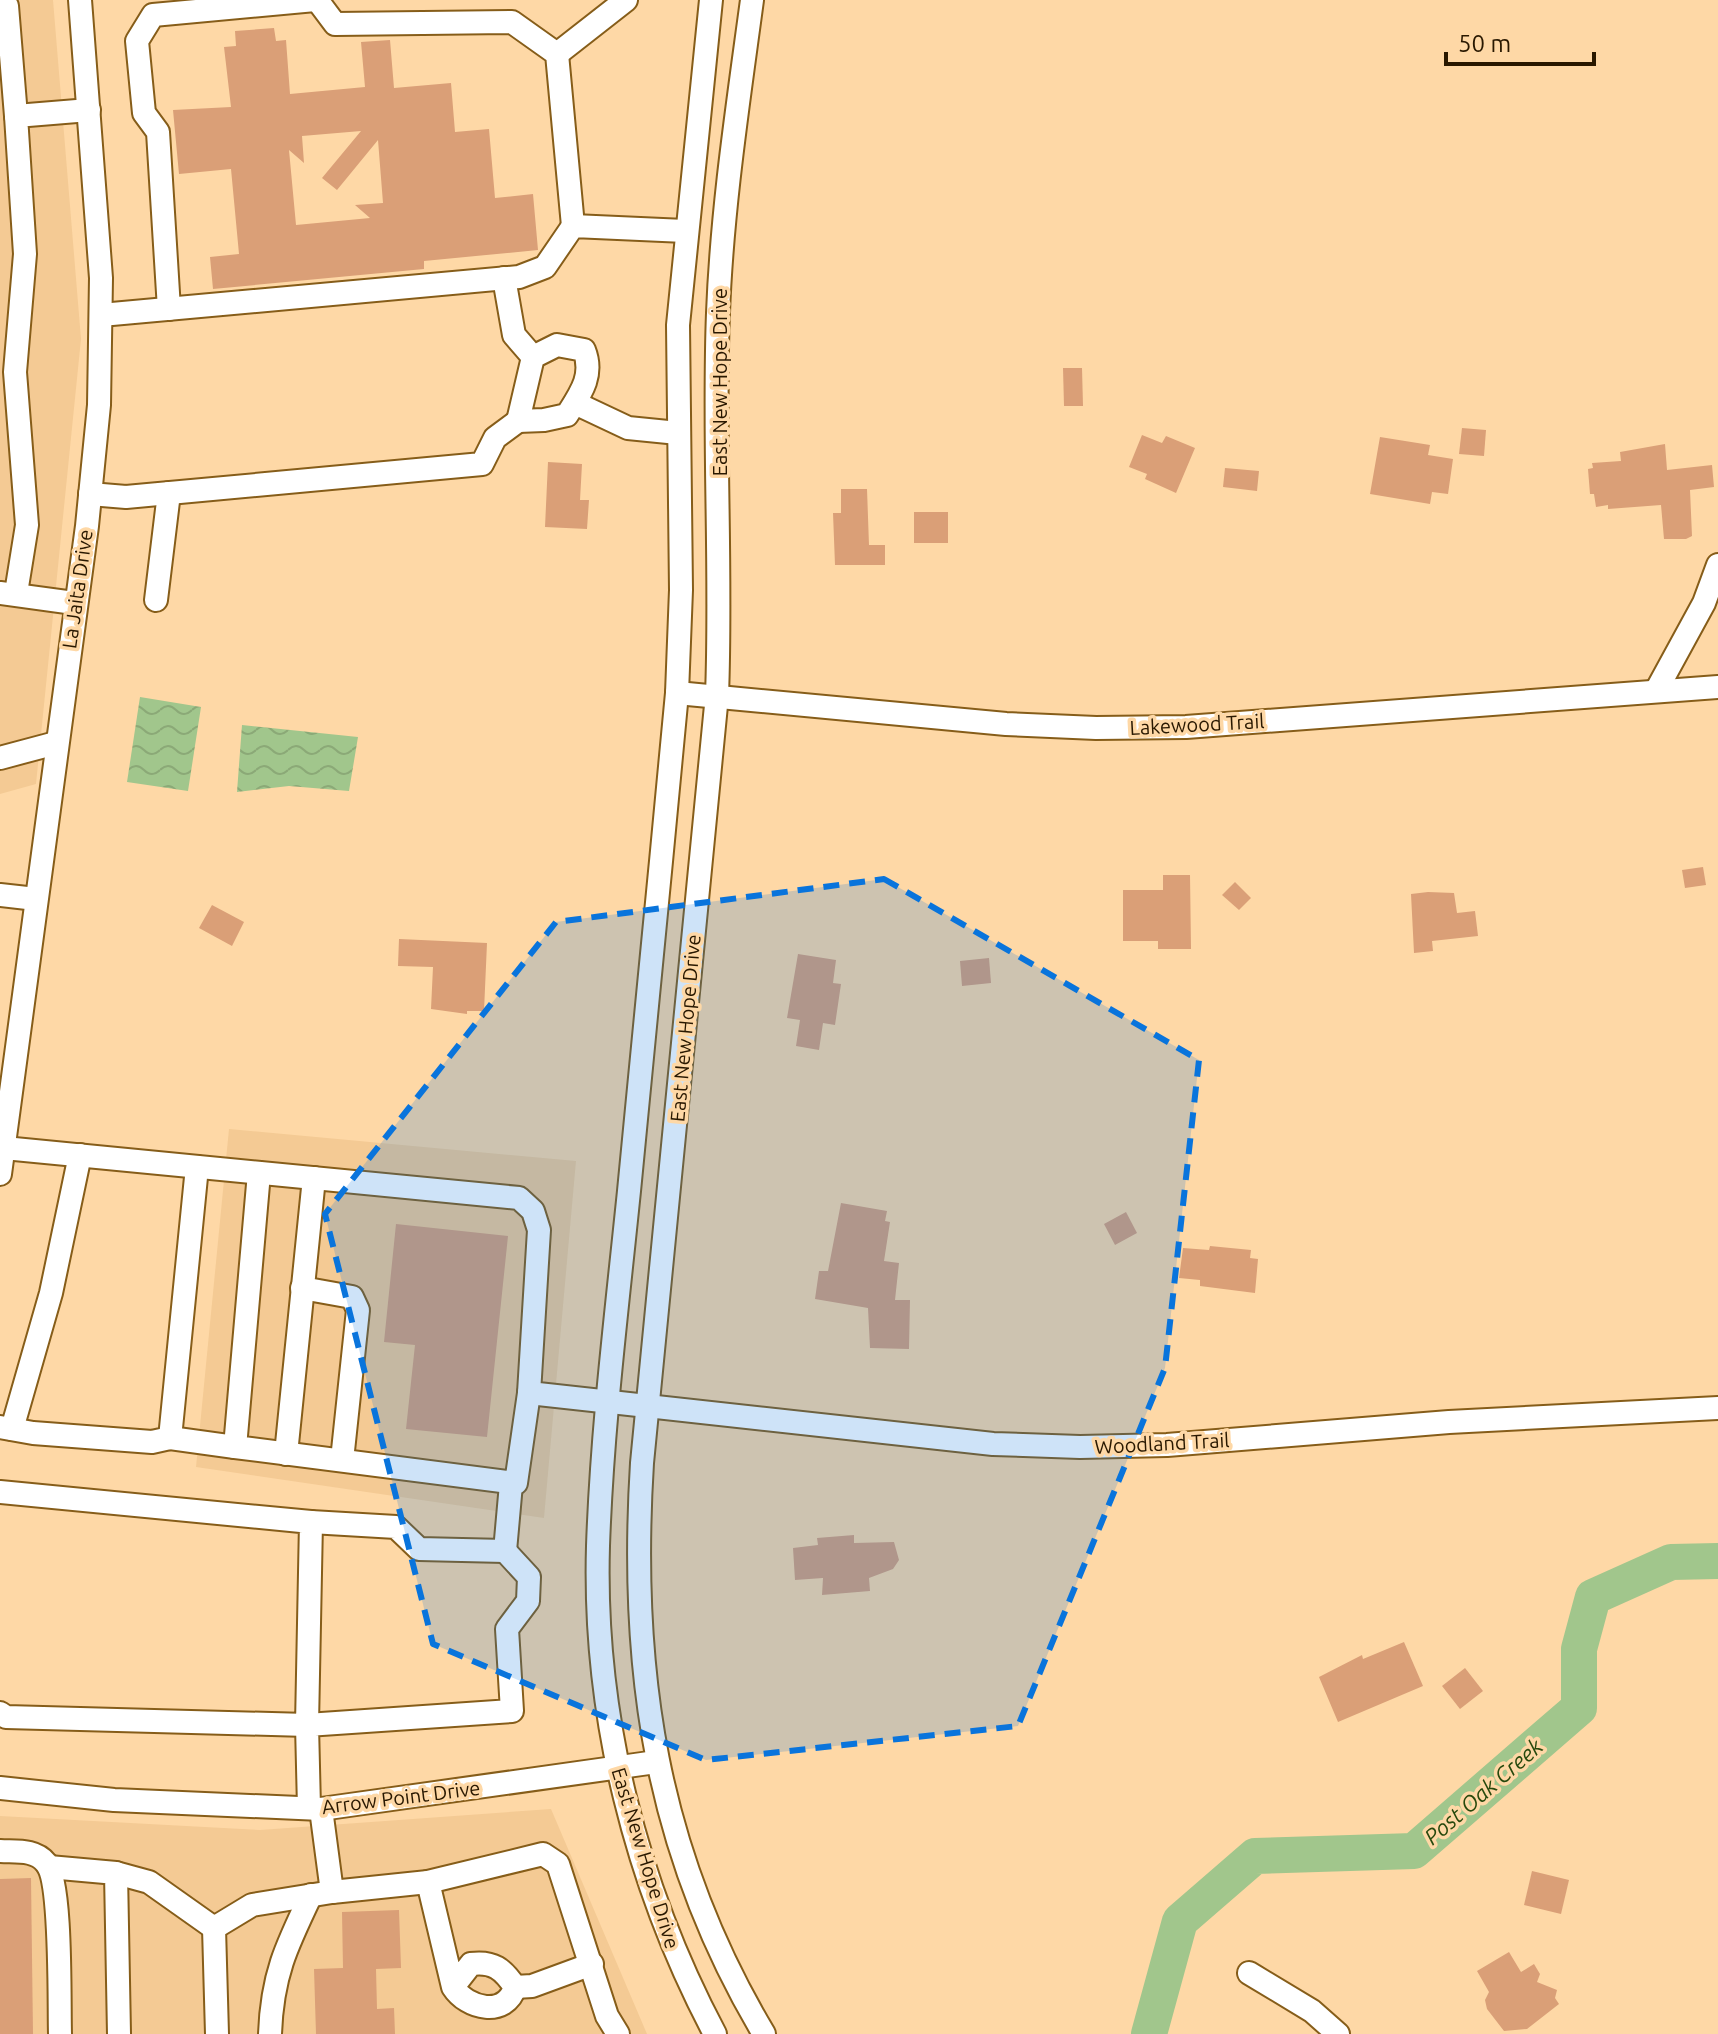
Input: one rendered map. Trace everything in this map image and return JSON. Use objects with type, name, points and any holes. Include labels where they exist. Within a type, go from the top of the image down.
[{"type":"street","name":"La Jaita Drive","points":[[0,1174],[90,494],[99,405],[101,315],[80,0]]},
{"type":"street","points":[[101,315],[169,309],[504,278],[519,277],[545,267],[573,226],[557,54],[512,22],[335,24],[316,0],[153,15],[137,41],[144,113],[158,132],[169,309]]},
{"type":"street","points":[[557,54],[626,0]]},
{"type":"street","name":"East New Hope Drive","points":[[711,0],[685,231],[678,325],[681,590],[677,693],[608,1401],[598,1578],[604,1680],[617,1768],[666,1933],[715,2034]]},
{"type":"street","name":"East New Hope Drive","points":[[752,0],[730,165],[718,314],[717,695],[647,1406],[636,1553],[638,1614],[656,1762],[691,1885],[733,1982],[764,2034]]},
{"type":"street","points":[[7,6],[25,254],[15,372],[27,525],[8,593],[74,603]]},
{"type":"street","points":[[16,116],[89,110]]},
{"type":"street","points":[[573,226],[685,231]]},
{"type":"street","points":[[504,278],[514,335],[533,357]]},
{"type":"street","points":[[90,494],[126,497],[482,464],[495,438],[518,421],[567,415],[583,392],[590,365],[584,350],[557,345],[533,357]]},
{"type":"street","points":[[518,421],[533,357]]},
{"type":"street","points":[[575,403],[628,428],[678,433]]},
{"type":"street","points":[[156,600],[169,493]]},
{"type":"street","points":[[1656,691],[1704,603],[1718,565]]},
{"type":"street","name":"Lakewood Trail","points":[[677,693],[1006,724],[1096,728],[1186,727],[1718,687]]},
{"type":"street","points":[[0,758],[56,743]]},
{"type":"street","points":[[0,895],[36,899]]},
{"type":"street","points":[[4,1148],[80,1155],[519,1198],[533,1211],[539,1230],[529,1393],[516,1483],[170,1438],[152,1442],[6,1428],[51,1293],[80,1155]]},
{"type":"street","points":[[170,1438],[197,1167]]},
{"type":"street","points":[[235,1447],[259,1173]]},
{"type":"street","points":[[286,1454],[314,1178]]},
{"type":"street","points":[[302,1288],[352,1297],[358,1310],[342,1460]]},
{"type":"street","name":"Woodland Trail","points":[[529,1393],[993,1444],[1080,1447],[1167,1445],[1449,1422],[1718,1408]]},
{"type":"street","points":[[505,1551],[511,1484]]},
{"type":"street","points":[[0,1492],[311,1522],[396,1527],[419,1549],[505,1551],[529,1577],[528,1601],[507,1629],[512,1711],[307,1725],[6,1717],[0,1713]]},
{"type":"street","points":[[270,2034],[271,1992],[279,1966],[321,1893],[307,1725],[311,1522]]},
{"type":"street","name":"Arrow Point Drive","points":[[0,1788],[114,1800],[315,1808],[656,1762]]},
{"type":"street","points":[[0,1851],[34,1853],[49,1867],[56,1900],[60,2034]]},
{"type":"street","points":[[214,1928],[252,1905],[321,1893],[428,1882],[543,1854],[558,1864],[607,2016],[618,2034]]},
{"type":"street","points":[[49,1867],[116,1873],[149,1882],[214,1928]]},
{"type":"street","points":[[116,1873],[119,2034]]},
{"type":"street","points":[[428,1882],[453,1987],[465,2001],[488,2008],[502,2005],[513,1996],[515,1987]]},
{"type":"street","points":[[214,1928],[217,2034]]},
{"type":"street","points":[[453,1987],[471,1964],[483,1962],[496,1965],[515,1987]]},
{"type":"street","points":[[515,1987],[532,1986],[592,1964]]},
{"type":"street","points":[[1249,1973],[1312,2011],[1338,2034]]},
{"type":"highlighted area","points":[[884,879],[1199,1060],[1165,1368],[1018,1726],[706,1760],[433,1644],[325,1214],[556,922]]},
{"type":"shaded area","points":[[0,0],[53,0],[81,339],[36,784],[0,794]]},
{"type":"shaded area","points":[[229,1129],[576,1161],[544,1518],[196,1467]]},
{"type":"shaded area","points":[[551,1809],[647,2034],[0,2034],[0,1816],[260,1830]]},
{"type":"water","points":[[140,697],[201,707],[188,791],[127,782]]},
{"type":"water","points":[[242,725],[358,737],[349,791],[289,786],[237,792]]},
{"type":"building","points":[[274,28],[276,41],[286,40],[290,94],[365,87],[361,42],[390,40],[394,88],[451,83],[455,132],[489,129],[495,198],[533,194],[538,250],[424,261],[424,269],[213,289],[210,257],[239,254],[231,169],[179,174],[173,110],[231,107],[224,47],[236,46],[235,31]],"holes":[[[361,131],[322,178],[337,190],[378,140],[383,203],[355,205],[370,218],[296,225],[289,150],[304,163],[302,136]]]},
{"type":"building","points":[[1063,368],[1082,368],[1083,406],[1064,406]]},
{"type":"building","points":[[1462,428],[1486,430],[1484,456],[1459,454]]},
{"type":"building","points":[[1142,435],[1162,443],[1166,436],[1195,448],[1176,493],[1145,479],[1147,474],[1129,467]]},
{"type":"building","points":[[1380,437],[1430,445],[1428,455],[1453,459],[1448,494],[1432,492],[1430,504],[1370,494]]},
{"type":"building","points":[[1665,444],[1667,470],[1712,465],[1714,487],[1690,490],[1692,536],[1686,539],[1664,539],[1661,505],[1608,509],[1608,505],[1596,507],[1594,494],[1590,494],[1588,469],[1593,468],[1592,463],[1621,461],[1620,452]]},
{"type":"building","points":[[548,462],[582,464],[580,500],[589,500],[587,529],[545,527]]},
{"type":"building","points":[[1225,468],[1259,471],[1257,491],[1223,487]]},
{"type":"building","points":[[841,489],[867,489],[869,545],[885,545],[885,565],[835,565],[833,513],[841,513]]},
{"type":"building","points":[[914,512],[948,512],[948,543],[914,543]]},
{"type":"building","points":[[1703,867],[1706,885],[1685,888],[1682,870]]},
{"type":"building","points":[[1163,875],[1190,875],[1191,949],[1158,949],[1158,941],[1123,941],[1123,890],[1163,890]]},
{"type":"building","points":[[1235,882],[1251,898],[1239,910],[1222,895]]},
{"type":"building","points":[[1454,893],[1457,913],[1475,911],[1478,936],[1432,941],[1433,951],[1414,953],[1411,894]]},
{"type":"building","points":[[212,905],[244,922],[232,946],[199,928]]},
{"type":"building","points":[[399,939],[487,943],[484,1011],[467,1011],[467,1014],[431,1009],[433,967],[398,966]]},
{"type":"building","points":[[798,954],[836,960],[833,983],[841,984],[835,1025],[823,1023],[819,1050],[796,1046],[800,1020],[787,1018]]},
{"type":"building","points":[[989,958],[991,983],[962,986],[960,961]]},
{"type":"building","points":[[841,1203],[887,1211],[885,1221],[890,1222],[884,1261],[899,1263],[895,1300],[910,1300],[909,1349],[870,1348],[868,1308],[815,1299],[819,1271],[828,1271]]},
{"type":"building","points":[[1126,1212],[1137,1233],[1115,1245],[1104,1224]]},
{"type":"building","points":[[396,1224],[508,1236],[487,1437],[406,1429],[415,1345],[384,1342]]},
{"type":"building","points":[[1210,1246],[1251,1250],[1250,1258],[1258,1259],[1255,1293],[1200,1286],[1200,1280],[1179,1278],[1183,1248],[1209,1250]]},
{"type":"building","points":[[854,1535],[854,1543],[894,1542],[899,1560],[893,1569],[869,1578],[870,1591],[822,1595],[823,1578],[795,1580],[793,1548],[818,1545],[817,1538]]},
{"type":"building","points":[[1404,1642],[1423,1686],[1338,1722],[1319,1677],[1362,1655],[1363,1659]]},
{"type":"building","points":[[1465,1668],[1483,1691],[1460,1709],[1442,1686]]},
{"type":"building","points":[[1532,1871],[1569,1880],[1561,1914],[1524,1905]]},
{"type":"building","points":[[31,1878],[33,2034],[0,2034],[0,1879]]},
{"type":"building","points":[[399,1910],[401,1968],[376,1969],[377,2009],[394,2008],[395,2034],[316,2034],[314,1969],[343,1968],[342,1912]]},
{"type":"building","points":[[1509,1952],[1521,1972],[1534,1964],[1540,1974],[1537,1982],[1557,1990],[1555,1998],[1559,2004],[1527,2029],[1504,2031],[1487,2009],[1485,2000],[1489,1992],[1477,1971]]},
{"type":"waterway","name":"Post Oak Creek","points":[[1149,2034],[1180,1921],[1255,1856],[1414,1851],[1579,1708],[1579,1649],[1593,1597],[1671,1562],[1718,1561]]}]
